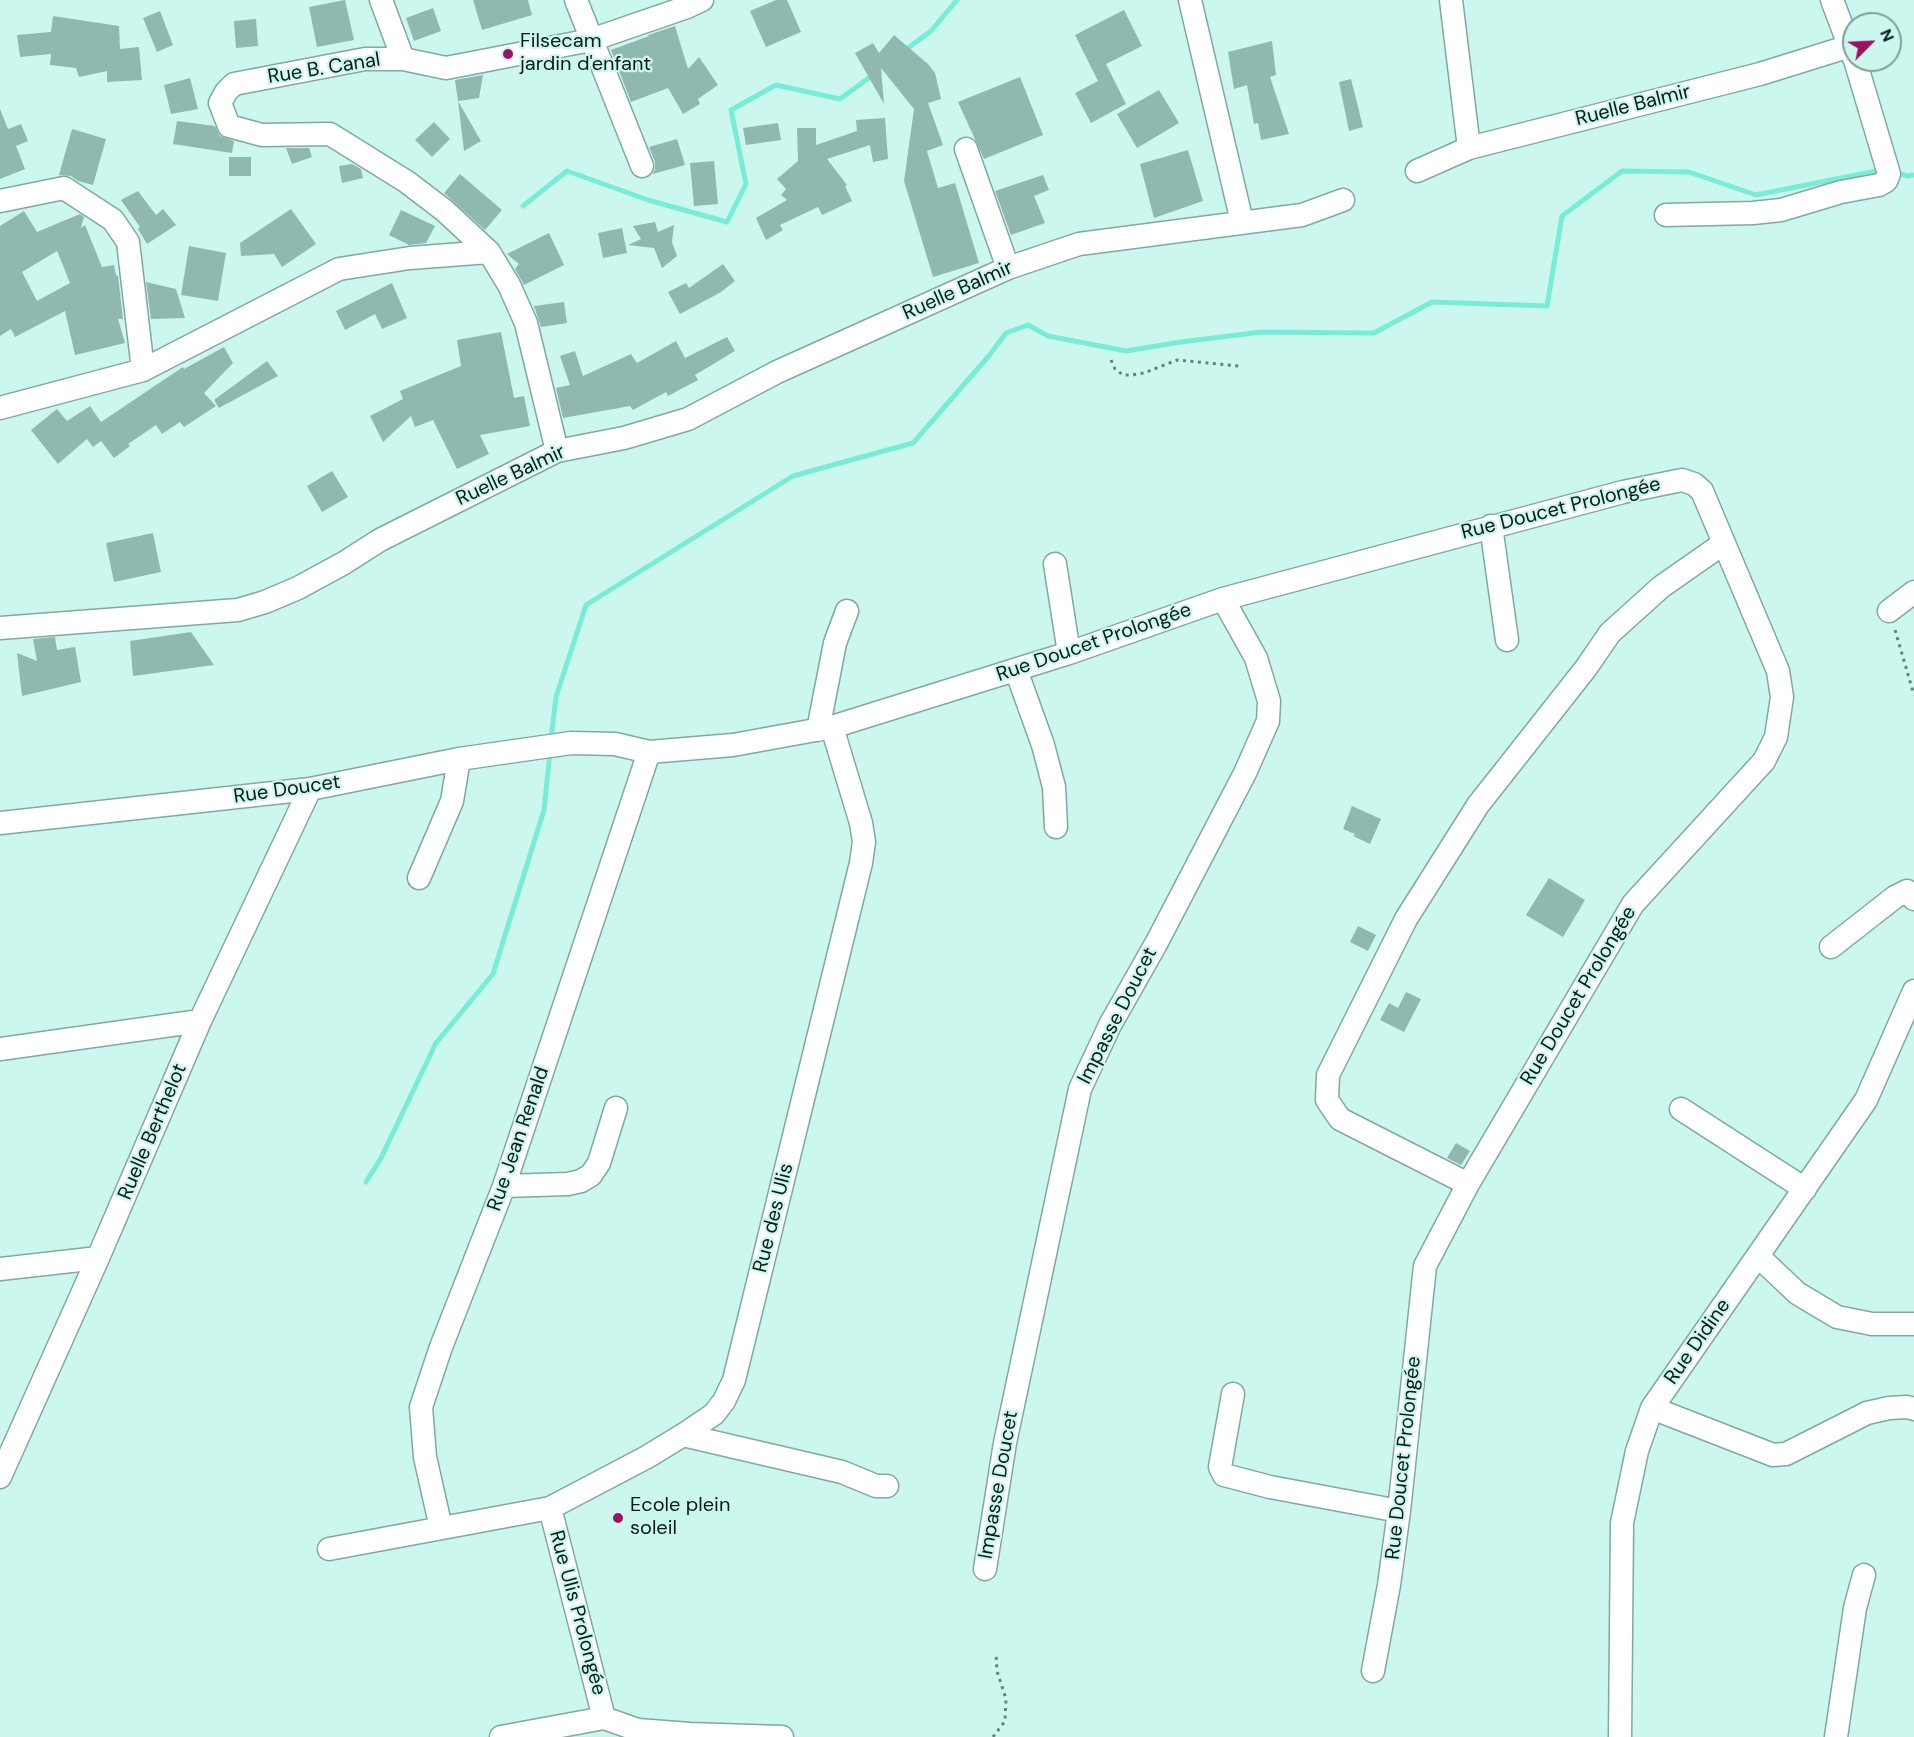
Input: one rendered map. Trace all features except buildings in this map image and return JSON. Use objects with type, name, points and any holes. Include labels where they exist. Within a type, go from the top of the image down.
[{"type":"street","points":[[381,0],[403,59]]},
{"type":"street","points":[[576,0],[642,166]]},
{"type":"street","name":"Rue B. Canal","points":[[489,252],[435,203],[407,182],[330,134],[262,135],[229,126],[220,103],[226,92],[234,84],[365,59],[403,59],[446,68],[591,40],[687,8],[702,0]]},
{"type":"street","points":[[1190,0],[1242,222]]},
{"type":"street","points":[[1452,0],[1469,148]]},
{"type":"street","points":[[1832,0],[1842,26]]},
{"type":"street","name":"Ruelle Balmir","points":[[1418,171],[1469,148],[1760,74],[1842,57]]},
{"type":"street","points":[[1666,215],[1754,213],[1781,210],[1841,192],[1879,185],[1886,181],[1889,174],[1858,72]]},
{"type":"street","points":[[966,149],[1008,268]]},
{"type":"street","points":[[0,201],[64,188],[113,220],[128,242],[143,370]]},
{"type":"street","name":"Ruelle Balmir","points":[[0,628],[238,610],[265,602],[297,588],[344,563],[380,540],[557,451],[624,438],[688,420],[777,372],[1008,268],[1078,244],[1302,215],[1343,200]]},
{"type":"street","points":[[0,408],[143,370],[339,269],[410,258],[489,252],[509,285],[526,323],[557,451]]},
{"type":"street","name":"Rue Doucet Prolongée","points":[[572,743],[615,744],[649,752],[732,745],[825,728],[1069,653],[1223,599],[1491,526],[1623,492],[1682,480],[1694,484],[1702,491],[1778,671],[1782,697],[1776,738],[1764,761],[1633,904],[1468,1184],[1425,1266],[1399,1510],[1389,1585],[1373,1671]]},
{"type":"street","points":[[1491,526],[1507,640]]},
{"type":"street","points":[[1468,1184],[1340,1119],[1327,1100],[1328,1075],[1406,920],[1478,805],[1586,668],[1610,633],[1661,587],[1724,543]]},
{"type":"street","points":[[1055,564],[1069,653]]},
{"type":"street","points":[[1889,611],[1914,592]]},
{"type":"street","name":"Impasse Doucet","points":[[985,1569],[1005,1443],[1080,1089],[1110,1025],[1157,942],[1245,773],[1268,721],[1269,701],[1260,667],[1223,599]]},
{"type":"street","points":[[825,728],[835,642],[847,611]]},
{"type":"street","points":[[1016,670],[1043,745],[1054,787],[1056,827]]},
{"type":"street","name":"Rue des Ulis","points":[[329,1549],[550,1508],[647,1457],[683,1435],[714,1414],[724,1401],[734,1380],[859,873],[864,842],[825,728]]},
{"type":"street","name":"Rue Doucet","points":[[0,823],[310,789],[459,759],[572,743]]},
{"type":"street","name":"Rue Jean Renald","points":[[441,1528],[425,1457],[421,1407],[441,1347],[504,1186],[649,752]]},
{"type":"street","points":[[419,878],[452,801],[459,759]]},
{"type":"street","name":"Ruelle Berthelot","points":[[0,1477],[200,1021],[310,789]]},
{"type":"street","points":[[1831,946],[1895,897],[1906,891],[1914,899]]},
{"type":"street","name":"Rue Didine","points":[[1620,1737],[1622,1523],[1637,1451],[1652,1408],[1866,1100],[1914,992]]},
{"type":"street","points":[[0,1049],[200,1021]]},
{"type":"street","points":[[504,1186],[568,1184],[581,1181],[591,1175],[599,1163],[616,1108]]},
{"type":"street","points":[[1681,1109],[1805,1189]]},
{"type":"street","points":[[1758,1256],[1797,1293],[1837,1317],[1872,1324],[1914,1324]]},
{"type":"street","points":[[0,1269],[98,1258]]},
{"type":"street","points":[[1233,1394],[1220,1467],[1224,1475],[1270,1487],[1399,1510]]},
{"type":"street","points":[[1652,1408],[1773,1455],[1786,1454],[1867,1413],[1889,1408],[1914,1409]]},
{"type":"street","points":[[683,1435],[842,1472],[876,1486],[887,1486]]},
{"type":"street","name":"Rue Ulis Prolongée","points":[[550,1508],[604,1718]]},
{"type":"street","points":[[1836,1737],[1855,1608],[1864,1575]]},
{"type":"street","points":[[501,1737],[604,1718],[638,1734],[782,1737]]},
{"type":"path","points":[[1111,360],[1115,369],[1123,375],[1144,373],[1177,360],[1239,366]]},
{"type":"path","points":[[1889,611],[1914,695]]},
{"type":"path","points":[[993,1737],[1005,1721],[1006,1699],[997,1671],[996,1653]]},
{"type":"waterway","points":[[904,51],[931,31],[957,0]]},
{"type":"waterway","points":[[523,206],[567,171],[648,200],[727,222],[746,184],[731,110],[776,85],[840,99],[873,75]]},
{"type":"waterway","points":[[551,739],[556,697],[586,605],[793,476],[913,443],[1006,333],[1028,325],[1048,336],[1126,351],[1261,332],[1374,333],[1432,302],[1547,306],[1562,216],[1622,171],[1689,172],[1756,195],[1881,170]]},
{"type":"waterway","points":[[1893,172],[1908,176],[1914,175]]},
{"type":"waterway","points":[[366,1182],[381,1158],[436,1043],[493,974],[544,810],[550,752]]},
{"type":"place","name":"Filsecam jardin d'enfant","points":[[508,54]]},
{"type":"place","name":"Ecole plein soleil","points":[[618,1518]]}]
